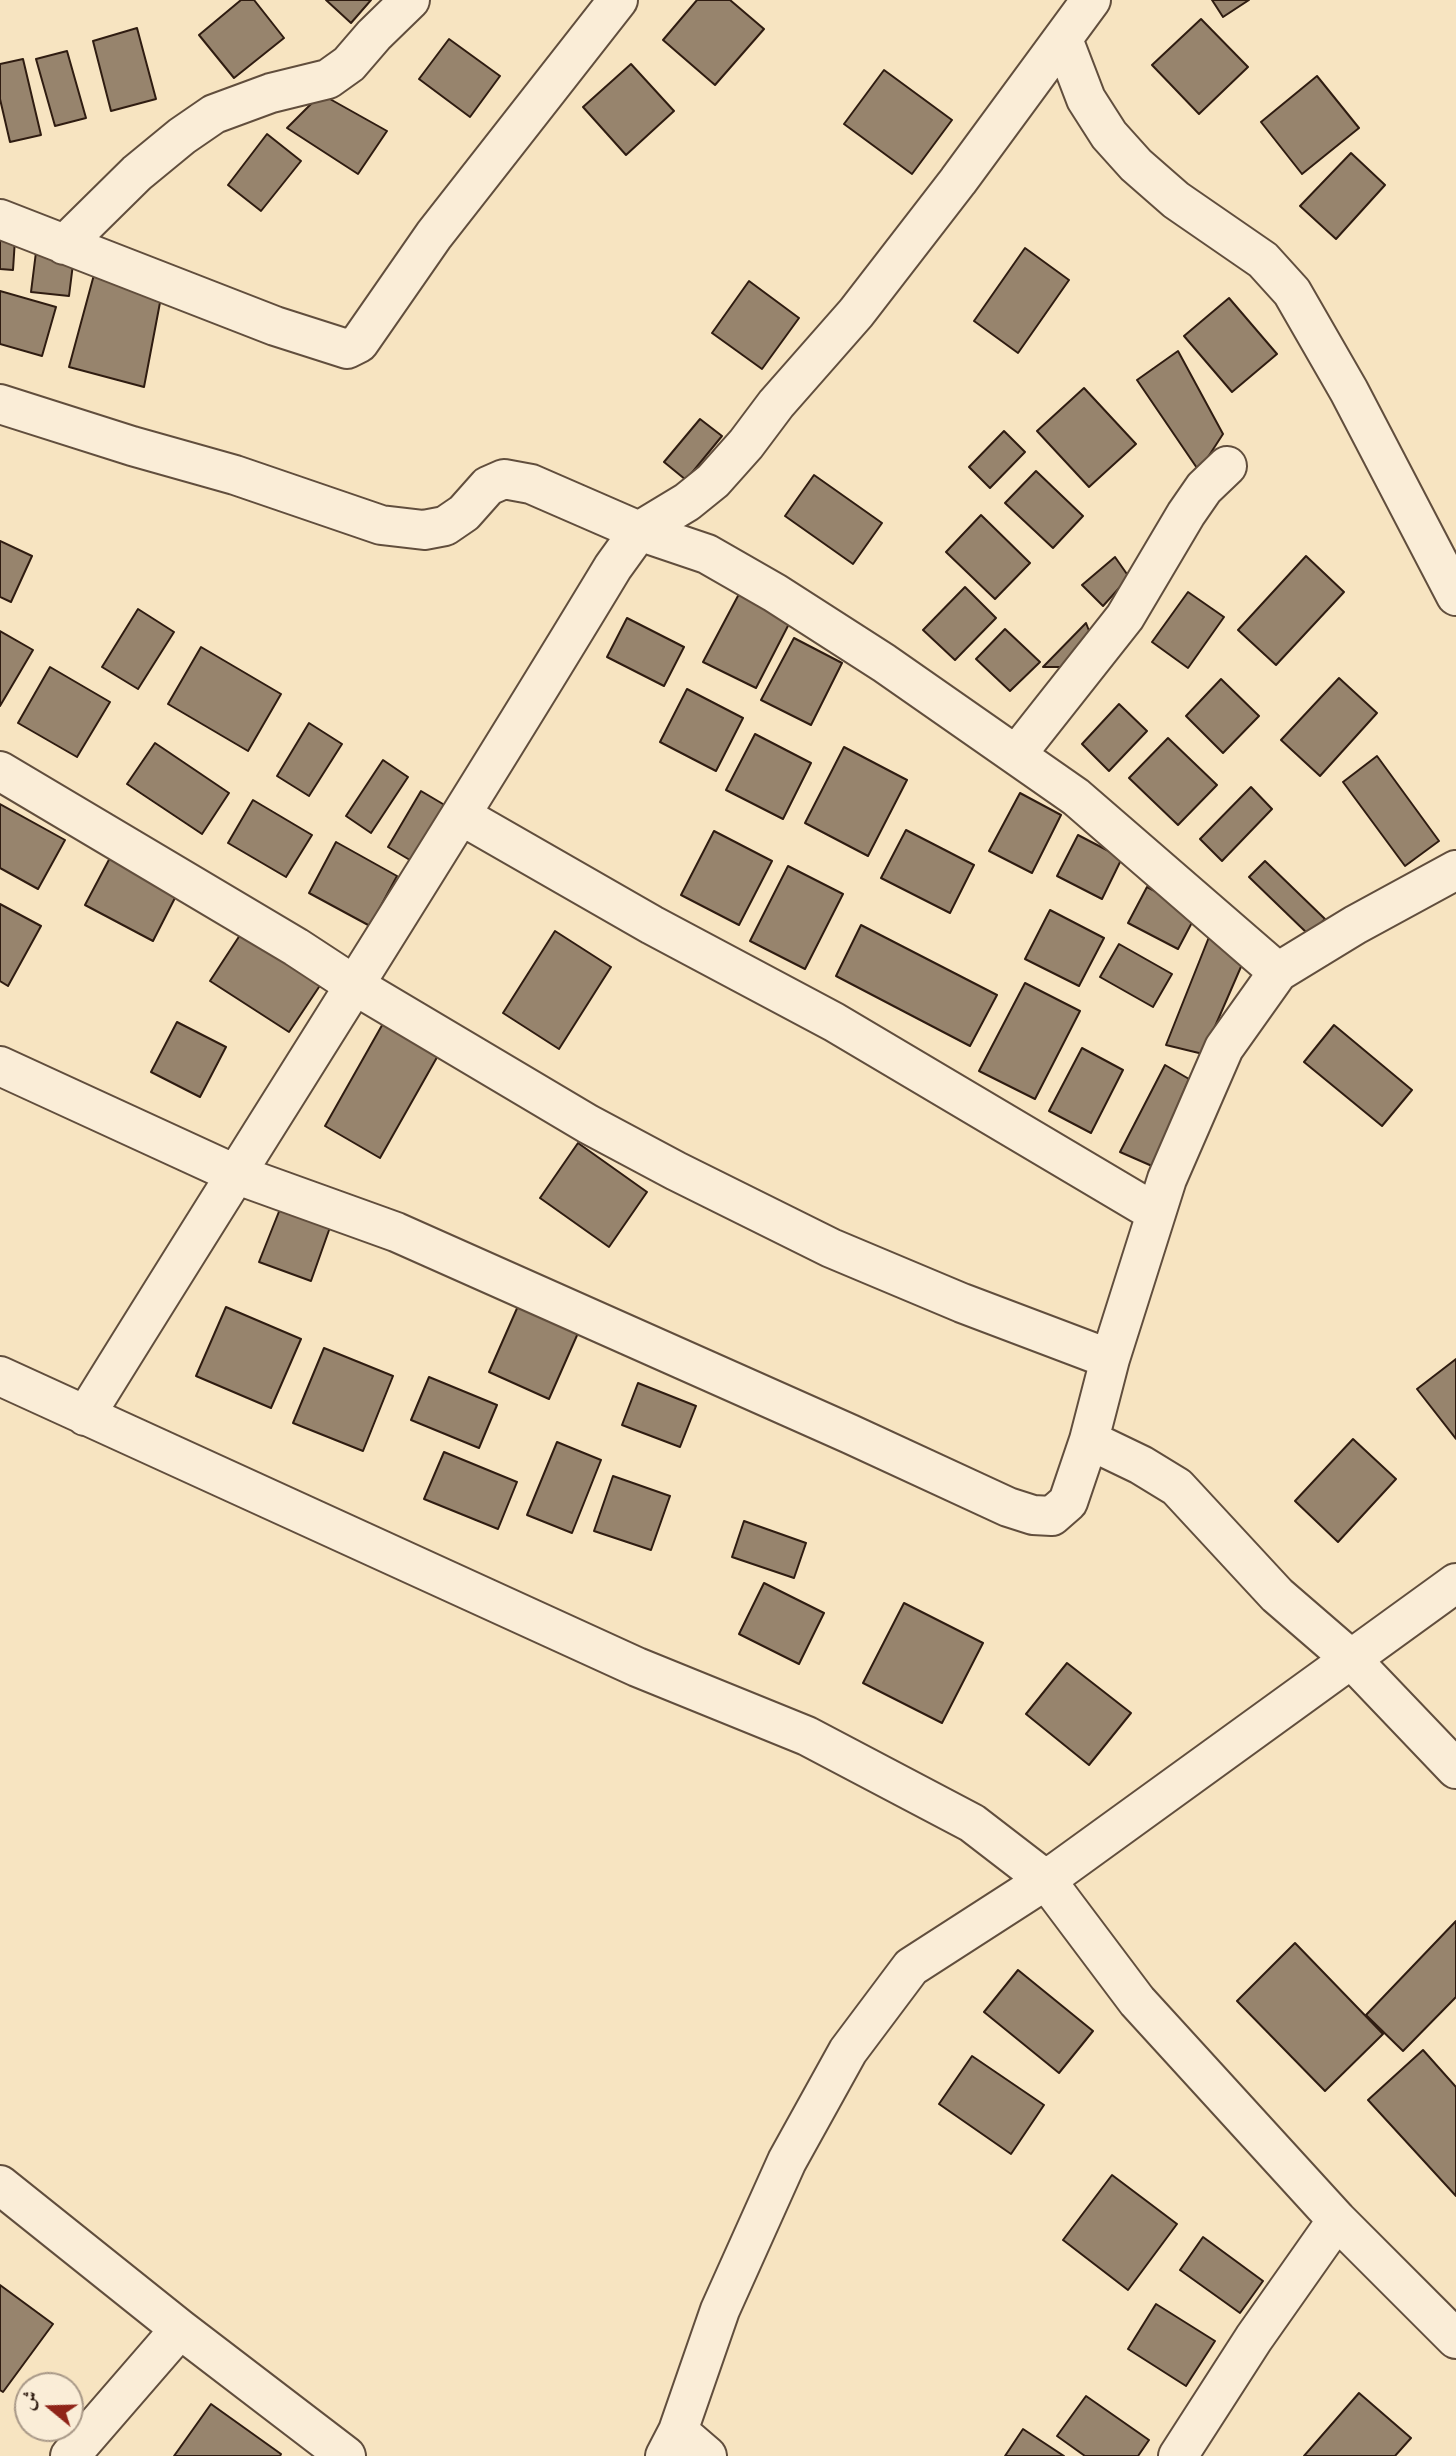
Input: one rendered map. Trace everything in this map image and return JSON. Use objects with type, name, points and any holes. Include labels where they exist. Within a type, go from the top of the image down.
[{"type":"street","points":[[64,245],[137,173],[182,136],[214,114],[271,93],[328,79],[349,64],[410,0]]},
{"type":"street","points":[[0,219],[275,326],[346,349],[359,343],[434,235],[618,0]]},
{"type":"street","points":[[85,1416],[234,1174],[462,816],[613,567],[639,531],[687,502],[713,481],[746,444],[776,404],[856,313],[958,181],[1091,0]]},
{"type":"street","points":[[1063,39],[1086,99],[1109,135],[1136,165],[1176,200],[1263,260],[1292,292],[1349,391],[1456,596]]},
{"type":"street","points":[[0,404],[235,475],[381,525],[424,530],[445,526],[464,513],[488,486],[504,479],[531,484],[639,531],[707,554],[775,593],[884,663],[1076,797],[1278,972]]},
{"type":"street","points":[[1016,755],[1125,617],[1186,513],[1204,488],[1227,466]]},
{"type":"street","points":[[0,771],[588,1124],[831,1248],[962,1303],[1110,1359]]},
{"type":"street","points":[[462,816],[652,925],[834,1022],[1156,1213]]},
{"type":"street","points":[[0,1066],[234,1174],[396,1232],[825,1422],[1008,1507],[1033,1515],[1052,1516],[1068,1502],[1167,1179],[1224,1048],[1278,972],[1355,925],[1456,870]]},
{"type":"street","points":[[0,1376],[637,1667],[807,1736],[972,1823],[1046,1880],[1138,2001],[1337,2220],[1456,2339]]},
{"type":"street","points":[[1089,1440],[1141,1465],[1177,1487],[1277,1595],[1351,1658],[1456,1769]]},
{"type":"street","points":[[707,2456],[672,2443],[720,2311],[787,2161],[848,2051],[911,1967],[1046,1880],[1456,1583]]},
{"type":"street","points":[[0,2185],[180,2329],[346,2456]]},
{"type":"street","points":[[1178,2456],[1254,2339],[1337,2220]]},
{"type":"street","points":[[70,2456],[180,2329]]},
{"type":"building","points":[[241,0],[254,0],[284,38],[234,78],[199,35]]},
{"type":"building","points":[[326,0],[371,0],[351,23]]},
{"type":"building","points":[[697,0],[730,0],[764,29],[715,85],[663,40]]},
{"type":"building","points":[[1212,0],[1249,0],[1223,17]]},
{"type":"building","points":[[1201,19],[1248,67],[1199,114],[1152,65]]},
{"type":"building","points":[[137,28],[156,99],[111,111],[93,41]]},
{"type":"building","points":[[449,39],[500,76],[470,117],[419,79]]},
{"type":"building","points":[[67,51],[86,118],[55,126],[36,59]]},
{"type":"building","points":[[23,59],[41,135],[10,142],[0,99],[0,64]]},
{"type":"building","points":[[631,64],[674,111],[626,155],[583,107]]},
{"type":"building","points":[[884,70],[952,120],[912,174],[844,124]]},
{"type":"building","points":[[1317,76],[1359,128],[1302,174],[1261,122]]},
{"type":"building","points":[[321,94],[387,131],[358,174],[287,128]]},
{"type":"building","points":[[267,134],[301,161],[261,211],[228,185]]},
{"type":"building","points":[[1351,153],[1385,185],[1336,239],[1300,206]]},
{"type":"building","points":[[0,238],[15,239],[13,270],[0,269]]},
{"type":"building","points":[[1025,248],[1069,280],[1018,353],[974,321]]},
{"type":"building","points":[[36,252],[74,256],[69,296],[31,292]]},
{"type":"building","points":[[95,271],[162,292],[144,387],[69,367]]},
{"type":"building","points":[[749,281],[799,318],[762,369],[712,333]]},
{"type":"building","points":[[0,291],[56,307],[42,356],[0,344]]},
{"type":"building","points":[[1229,298],[1277,354],[1232,392],[1184,336]]},
{"type":"building","points":[[1178,351],[1223,434],[1199,471],[1137,380]]},
{"type":"building","points":[[1084,388],[1136,444],[1089,487],[1037,431]]},
{"type":"building","points":[[700,419],[722,436],[686,480],[664,462]]},
{"type":"building","points":[[1004,431],[1025,452],[990,488],[969,467]]},
{"type":"building","points":[[1036,471],[1083,516],[1053,548],[1005,503]]},
{"type":"building","points":[[814,475],[882,523],[853,564],[785,516]]},
{"type":"building","points":[[981,515],[1030,563],[995,599],[946,552]]},
{"type":"building","points":[[0,541],[32,556],[11,602],[0,597]]},
{"type":"building","points":[[1306,556],[1344,592],[1276,665],[1238,630]]},
{"type":"building","points":[[1115,557],[1129,577],[1103,606],[1082,585]]},
{"type":"building","points":[[965,587],[996,618],[955,660],[923,630]]},
{"type":"building","points":[[1188,592],[1224,617],[1188,668],[1152,642]]},
{"type":"building","points":[[739,594],[791,620],[756,688],[703,662]]},
{"type":"building","points":[[138,609],[174,632],[138,689],[102,667]]},
{"type":"building","points":[[627,618],[684,647],[664,686],[607,657]]},
{"type":"building","points":[[1086,623],[1093,641],[1062,667],[1043,667]]},
{"type":"building","points":[[1005,629],[1040,662],[1010,691],[976,659]]},
{"type":"building","points":[[0,631],[33,650],[0,706]]},
{"type":"building","points":[[794,638],[842,663],[811,725],[761,700]]},
{"type":"building","points":[[201,647],[281,694],[248,751],[168,704]]},
{"type":"building","points":[[50,667],[110,702],[77,757],[18,723]]},
{"type":"building","points":[[1339,678],[1377,713],[1320,776],[1281,740]]},
{"type":"building","points":[[1221,679],[1259,716],[1223,753],[1186,716]]},
{"type":"building","points":[[687,689],[743,718],[716,771],[660,742]]},
{"type":"building","points":[[1119,704],[1147,731],[1109,771],[1082,744]]},
{"type":"building","points":[[309,723],[342,744],[309,796],[277,776]]},
{"type":"building","points":[[755,734],[811,763],[783,819],[726,790]]},
{"type":"building","points":[[1168,738],[1217,785],[1178,825],[1129,778]]},
{"type":"building","points":[[155,743],[229,793],[202,834],[127,784]]},
{"type":"building","points":[[844,747],[907,780],[868,856],[805,823]]},
{"type":"building","points":[[1377,756],[1439,841],[1405,866],[1343,782]]},
{"type":"building","points":[[383,760],[408,777],[371,833],[346,816]]},
{"type":"building","points":[[1251,787],[1272,809],[1222,861],[1200,839]]},
{"type":"building","points":[[421,791],[453,810],[420,866],[388,847]]},
{"type":"building","points":[[1020,793],[1061,815],[1032,873],[989,851]]},
{"type":"building","points":[[253,800],[312,835],[286,877],[228,843]]},
{"type":"building","points":[[0,804],[65,840],[38,889],[0,868]]},
{"type":"building","points":[[906,830],[974,865],[950,913],[881,878]]},
{"type":"building","points":[[714,831],[772,861],[739,925],[681,895]]},
{"type":"building","points":[[1078,835],[1122,858],[1102,899],[1057,876]]},
{"type":"building","points":[[336,842],[397,876],[370,926],[309,893]]},
{"type":"building","points":[[112,854],[179,890],[153,941],[85,905]]},
{"type":"building","points":[[1265,861],[1325,919],[1309,935],[1249,877]]},
{"type":"building","points":[[788,866],[843,894],[805,969],[750,941]]},
{"type":"building","points":[[1147,887],[1197,913],[1178,949],[1128,923]]},
{"type":"building","points":[[0,904],[41,926],[8,986],[0,981]]},
{"type":"building","points":[[1050,910],[1104,938],[1079,986],[1025,959]]},
{"type":"building","points":[[861,925],[997,995],[970,1046],[836,976]]},
{"type":"building","points":[[555,931],[611,967],[559,1049],[503,1013]]},
{"type":"building","points":[[242,932],[321,984],[289,1032],[210,981]]},
{"type":"building","points":[[1211,932],[1247,953],[1203,1054],[1166,1045]]},
{"type":"building","points":[[1119,944],[1172,974],[1153,1007],[1100,977]]},
{"type":"building","points":[[1025,983],[1080,1011],[1035,1099],[979,1071]]},
{"type":"building","points":[[385,1020],[440,1052],[380,1158],[325,1126]]},
{"type":"building","points":[[177,1022],[226,1047],[200,1097],[151,1072]]},
{"type":"building","points":[[1334,1025],[1412,1090],[1382,1126],[1304,1062]]},
{"type":"building","points":[[1082,1048],[1123,1070],[1091,1133],[1049,1111]]},
{"type":"building","points":[[1165,1065],[1189,1079],[1152,1166],[1120,1152]]},
{"type":"building","points":[[578,1143],[647,1192],[609,1247],[540,1198]]},
{"type":"building","points":[[282,1204],[334,1216],[311,1281],[259,1262]]},
{"type":"building","points":[[522,1297],[582,1324],[549,1399],[489,1372]]},
{"type":"building","points":[[226,1307],[301,1339],[271,1408],[196,1376]]},
{"type":"building","points":[[324,1348],[393,1376],[363,1451],[293,1423]]},
{"type":"building","points":[[1456,1359],[1456,1439],[1417,1389]]},
{"type":"building","points":[[429,1377],[497,1405],[479,1448],[411,1420]]},
{"type":"building","points":[[638,1383],[696,1406],[680,1447],[622,1425]]},
{"type":"building","points":[[1353,1439],[1396,1479],[1338,1542],[1295,1501]]},
{"type":"building","points":[[557,1442],[601,1460],[572,1533],[527,1515]]},
{"type":"building","points":[[444,1452],[517,1482],[498,1529],[424,1499]]},
{"type":"building","points":[[613,1476],[670,1496],[651,1550],[594,1531]]},
{"type":"building","points":[[744,1521],[806,1543],[794,1578],[732,1557]]},
{"type":"building","points":[[764,1583],[824,1613],[799,1664],[739,1634]]},
{"type":"building","points":[[904,1603],[983,1643],[942,1723],[863,1683]]},
{"type":"building","points":[[1067,1663],[1131,1713],[1089,1765],[1026,1714]]},
{"type":"building","points":[[1456,1921],[1456,1997],[1403,2051],[1366,2015]]},
{"type":"building","points":[[1295,1943],[1383,2034],[1325,2091],[1237,2001]]},
{"type":"building","points":[[1018,1970],[1093,2031],[1059,2073],[984,2012]]},
{"type":"building","points":[[1423,2050],[1456,2087],[1456,2196],[1368,2100]]},
{"type":"building","points":[[972,2056],[1044,2105],[1011,2154],[939,2104]]},
{"type":"building","points":[[1112,2175],[1177,2224],[1128,2290],[1063,2240]]},
{"type":"building","points":[[1203,2237],[1263,2281],[1240,2313],[1180,2270]]},
{"type":"building","points":[[0,2285],[53,2324],[18,2372],[14,2372],[14,2377],[3,2392],[0,2390]]},
{"type":"building","points":[[1156,2304],[1215,2341],[1186,2386],[1128,2349]]},
{"type":"building","points":[[1359,2393],[1411,2438],[1395,2456],[1304,2456]]},
{"type":"building","points":[[1086,2396],[1149,2440],[1138,2456],[1085,2456],[1057,2436]]},
{"type":"building","points":[[211,2404],[281,2454],[280,2456],[174,2456]]},
{"type":"building","points":[[1023,2429],[1064,2456],[1005,2456]]}]
